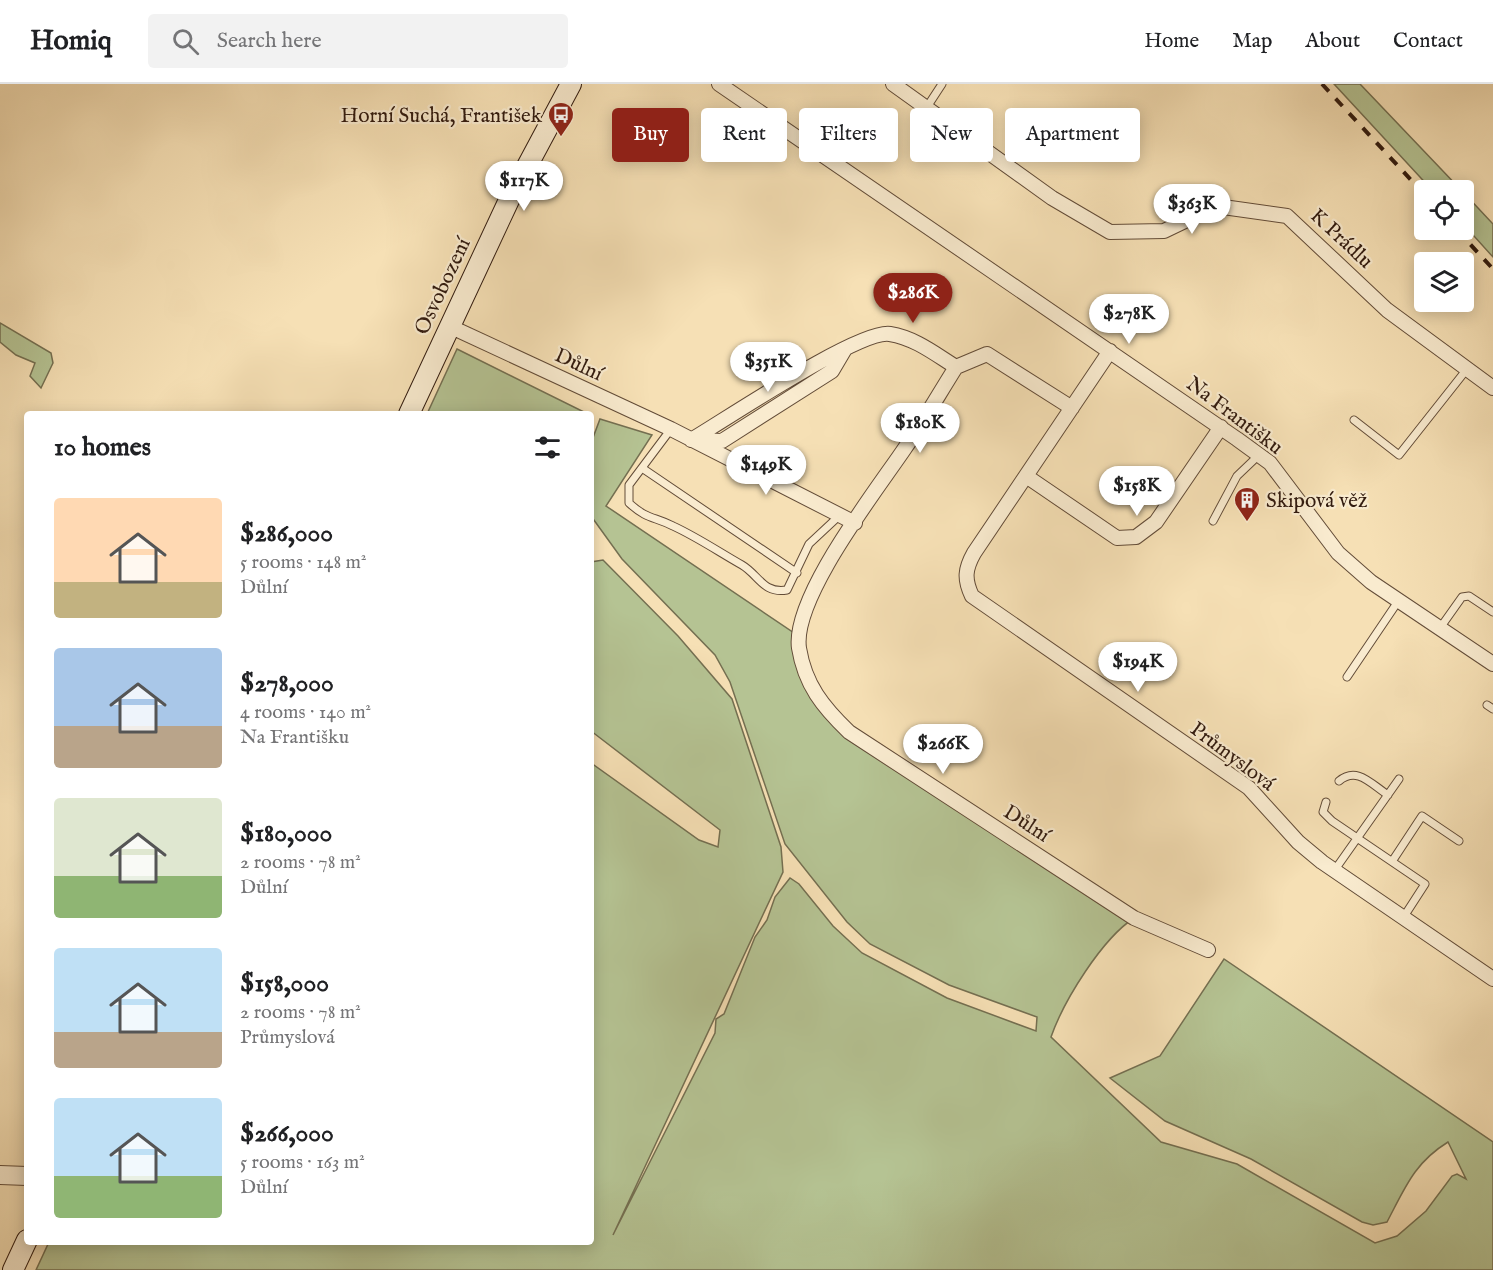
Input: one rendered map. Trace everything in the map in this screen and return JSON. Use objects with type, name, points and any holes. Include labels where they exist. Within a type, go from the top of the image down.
[{"type":"main road","name":"Osvobození","points":[[410,411],[509,200],[571,84]]},
{"type":"main road","points":[[13,1270],[25,1245]]},
{"type":"street","name":"Na Františku","points":[[719,84],[1221,427],[1270,463],[1338,553],[1371,582],[1493,664]]},
{"type":"street","name":"K Prádlu","points":[[892,84],[1052,198],[1110,232],[1164,231],[1216,206],[1287,216],[1387,310],[1493,388]]},
{"type":"street","name":"Důlní","points":[[449,326],[671,429],[855,523]]},
{"type":"street","points":[[692,440],[846,346],[888,333],[916,341],[956,367],[987,354],[1072,408]]},
{"type":"street","name":"Průmyslová","points":[[1110,351],[966,567],[966,583],[972,596],[1249,788],[1298,842],[1335,871],[1493,979]]},
{"type":"street","name":"Důlní","points":[[956,367],[824,571],[805,609],[799,646],[808,679],[823,707],[849,732],[1134,918],[1208,950]]},
{"type":"street","points":[[1026,476],[1117,538],[1136,537],[1156,522],[1221,427]]},
{"type":"street","points":[[0,1175],[24,1176]]},
{"type":"lane","points":[[927,107],[942,84]]},
{"type":"lane","points":[[1354,420],[1399,455],[1467,369]]},
{"type":"lane","points":[[671,429],[629,485],[629,503],[644,517],[672,525],[752,570],[760,584],[776,592],[787,590],[809,544],[840,516]]},
{"type":"lane","points":[[1214,521],[1237,476],[1259,455]]},
{"type":"lane","points":[[642,468],[797,573]]},
{"type":"lane","points":[[1440,628],[1462,597],[1469,596],[1493,612]]},
{"type":"lane","points":[[1347,677],[1399,600]]},
{"type":"lane","points":[[1339,782],[1347,774],[1355,774],[1388,795]]},
{"type":"lane","points":[[1335,871],[1399,779]]},
{"type":"lane","points":[[1326,802],[1323,812],[1425,884],[1403,918]]},
{"type":"lane","points":[[1393,860],[1422,816],[1459,841]]},
{"type":"green space","points":[[1334,84],[1360,84],[1451,180],[1423,180]]},
{"type":"green space","points":[[1474,204],[1493,224],[1493,257],[1474,236]]},
{"type":"green space","points":[[0,323],[51,353],[53,363],[41,388],[30,376],[35,363],[16,355],[0,342]]},
{"type":"green space","points":[[457,349],[582,411],[428,411]]},
{"type":"green space","points":[[600,419],[652,435],[606,506],[800,637],[823,707],[1134,918],[1109,940],[1085,972],[1065,1006],[1051,1037],[1161,1142],[1237,1164],[1375,1243],[1397,1236],[1426,1211],[1452,1176],[1457,1174],[1466,1179],[1448,1142],[1436,1150],[1412,1177],[1387,1222],[1373,1225],[1362,1222],[1251,1159],[1165,1121],[1110,1078],[1160,1056],[1224,959],[1493,1142],[1493,1270],[36,1270],[48,1245],[594,1245],[594,765],[699,840],[718,847],[720,830],[594,733],[594,562],[603,560],[678,636],[732,699],[781,847],[783,872],[613,1235],[715,1033],[716,1019],[724,1014],[755,937],[767,920],[775,897],[790,878],[799,884],[833,926],[862,953],[947,998],[1036,1031],[1037,1017],[949,985],[870,944],[847,922],[785,844],[730,682],[715,655],[622,559],[594,520],[594,435]]},
{"type":"railway","points":[[1322,84],[1414,183]]},
{"type":"railway","points":[[1466,240],[1493,269]]},
{"type":"place","name":"Horní Suchá, František","points":[[561,138]]},
{"type":"place","name":"Skipová věž","points":[[1247,523]]}]
